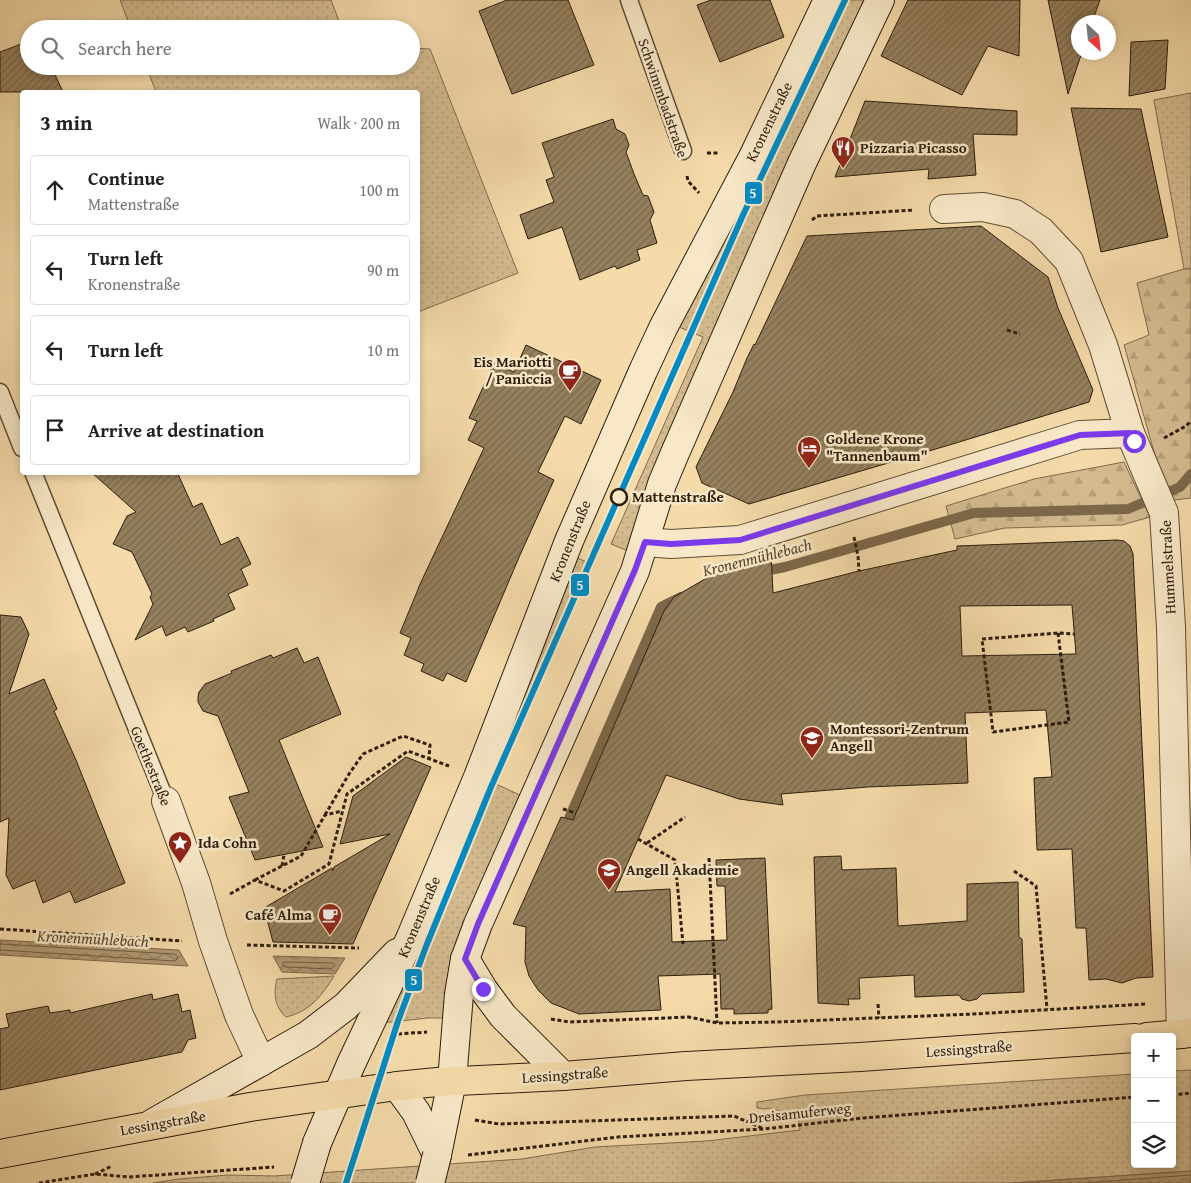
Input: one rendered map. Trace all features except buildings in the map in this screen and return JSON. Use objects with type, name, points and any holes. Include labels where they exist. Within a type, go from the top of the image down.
[{"type":"main road","name":"Kronenstraße","points":[[305,1183],[337,1094],[410,940],[478,776],[569,541],[631,398],[663,328],[754,155],[828,0]]},
{"type":"main road","points":[[430,1183],[436,1142],[452,1081],[459,994],[465,959],[478,924],[635,570],[662,484],[802,163],[880,0]]},
{"type":"main road","name":"Hummelstraße","points":[[944,209],[983,206],[1015,214],[1041,231],[1069,260],[1103,345],[1130,433],[1164,513],[1184,804],[1180,1003],[1186,1034]]},
{"type":"main road","points":[[645,542],[671,544],[740,540],[1080,435],[1130,433]]},
{"type":"main road","name":"Goethestraße","points":[[166,801],[196,883],[203,910],[239,1016],[262,1062]]},
{"type":"main road","points":[[151,1124],[308,1034],[346,1006],[410,940]]},
{"type":"main road","points":[[465,959],[483,989],[503,1016],[563,1076]]},
{"type":"main road","name":"Lessingstraße","points":[[0,1154],[151,1124],[250,1107],[397,1086],[1131,1038]]},
{"type":"main road","points":[[397,1086],[436,1142]]},
{"type":"lane","name":"Schwimmbadstraße","points":[[629,0],[683,151]]},
{"type":"lane","points":[[0,392],[20,443]]},
{"type":"lane","name":"Goethestraße","points":[[34,475],[166,801]]},
{"type":"path","name":"Schwimmbadstraße","points":[[683,151],[688,182],[706,200],[726,207]]},
{"type":"path","points":[[773,229],[790,236],[817,216],[944,209]]},
{"type":"path","points":[[1007,330],[1020,334]]},
{"type":"path","points":[[854,534],[858,556],[858,571]]},
{"type":"path","points":[[1058,633],[1069,722],[993,732],[982,639],[1058,633],[1074,634]]},
{"type":"path","points":[[203,910],[254,880],[301,856],[349,774],[363,754],[403,736],[430,745],[429,758]]},
{"type":"path","points":[[254,880],[284,891],[329,864],[347,794],[408,751],[478,776]]},
{"type":"path","points":[[344,806],[350,808]]},
{"type":"path","points":[[562,808],[576,813]]},
{"type":"path","points":[[325,815],[342,812]]},
{"type":"path","points":[[647,843],[685,817]]},
{"type":"path","points":[[638,839],[675,860],[683,944]]},
{"type":"path","points":[[282,866],[284,854]]},
{"type":"path","points":[[709,858],[717,1023]]},
{"type":"path","points":[[1014,871],[1036,886],[1047,1009]]},
{"type":"path","points":[[317,872],[319,876]]},
{"type":"path","points":[[0,929],[174,940],[217,951],[254,946],[359,948],[410,940]]},
{"type":"path","points":[[550,1019],[569,1022],[689,1017],[717,1023],[879,1018],[1180,1003]]},
{"type":"path","points":[[878,1004],[879,1018]]},
{"type":"path","points":[[393,1035],[434,1032]]},
{"type":"path","points":[[1176,1095],[1191,1093]]},
{"type":"path","name":"Dreisamuferweg","points":[[467,1155],[618,1137],[764,1129],[862,1118],[1131,1097]]},
{"type":"path","points":[[478,1120],[499,1124],[734,1116],[764,1129]]},
{"type":"path","points":[[40,1183],[95,1174],[129,1177],[274,1167]]},
{"type":"green space","points":[[120,0],[331,0],[339,20],[128,20]]},
{"type":"green space","points":[[836,0],[871,0],[633,553],[611,544],[703,337],[674,325]]},
{"type":"green space","points":[[420,48],[430,49],[518,273],[420,311],[420,90],[155,90],[149,75],[420,75]]},
{"type":"green space","points":[[1191,93],[1191,269],[1184,269],[1154,100]]},
{"type":"green space","points":[[1184,269],[1191,269],[1191,498],[1174,500],[1154,452],[1124,345],[1149,335],[1137,283]]},
{"type":"green space","points":[[1124,462],[1150,517],[1122,525],[1005,528],[955,539],[946,506],[1034,479]]},
{"type":"green space","points":[[572,556],[592,564],[496,784],[524,797],[450,1018],[428,1018],[381,1023]]},
{"type":"green space","points":[[334,976],[319,997],[302,1011],[286,1017],[279,1009],[275,995],[277,979]]},
{"type":"green space","points":[[1191,1070],[1191,1171],[1013,1183],[153,1183],[228,1175],[274,1176],[522,1159],[595,1147],[707,1141],[800,1130],[798,1116],[769,1108],[757,1108],[757,1102],[805,1095],[1131,1074],[1131,1168],[1176,1168],[1176,1071]]},
{"type":"water","points":[[0,940],[179,950],[188,966],[0,955]]},
{"type":"water","points":[[273,956],[345,958],[335,974],[282,972]]},
{"type":"water","points":[[1191,1171],[1191,1183],[1013,1183]]},
{"type":"waterway","name":"Kronenmühlebach","points":[[760,572],[785,567],[974,513],[1128,509],[1180,487],[1191,474]]},
{"type":"waterway","name":"Kronenmühlebach","points":[[564,830],[661,607],[681,597]]},
{"type":"transit line","name":"5","points":[[346,1183],[398,1021],[491,787],[743,215],[845,0]]},
{"type":"place","name":"Pizzaria Picasso","points":[[843,169]]},
{"type":"place","name":"Eis Mariotti / Paniccia","points":[[570,392]]},
{"type":"place","name":"Goldene Krone \"Tannenbaum\"","points":[[809,469]]},
{"type":"place","name":"Mattenstraße","points":[[619,497]]},
{"type":"place","name":"Montessori-Zentrum Angell","points":[[812,759]]},
{"type":"place","name":"Ida Cohn","points":[[180,864]]},
{"type":"place","name":"Angell Akademie","points":[[609,891]]},
{"type":"place","name":"Café Alma","points":[[330,936]]},
{"type":"route","points":[[483,989],[465,959],[478,924],[635,570],[645,542],[671,544],[740,540],[1080,435],[1130,433],[1134,441]]}]
